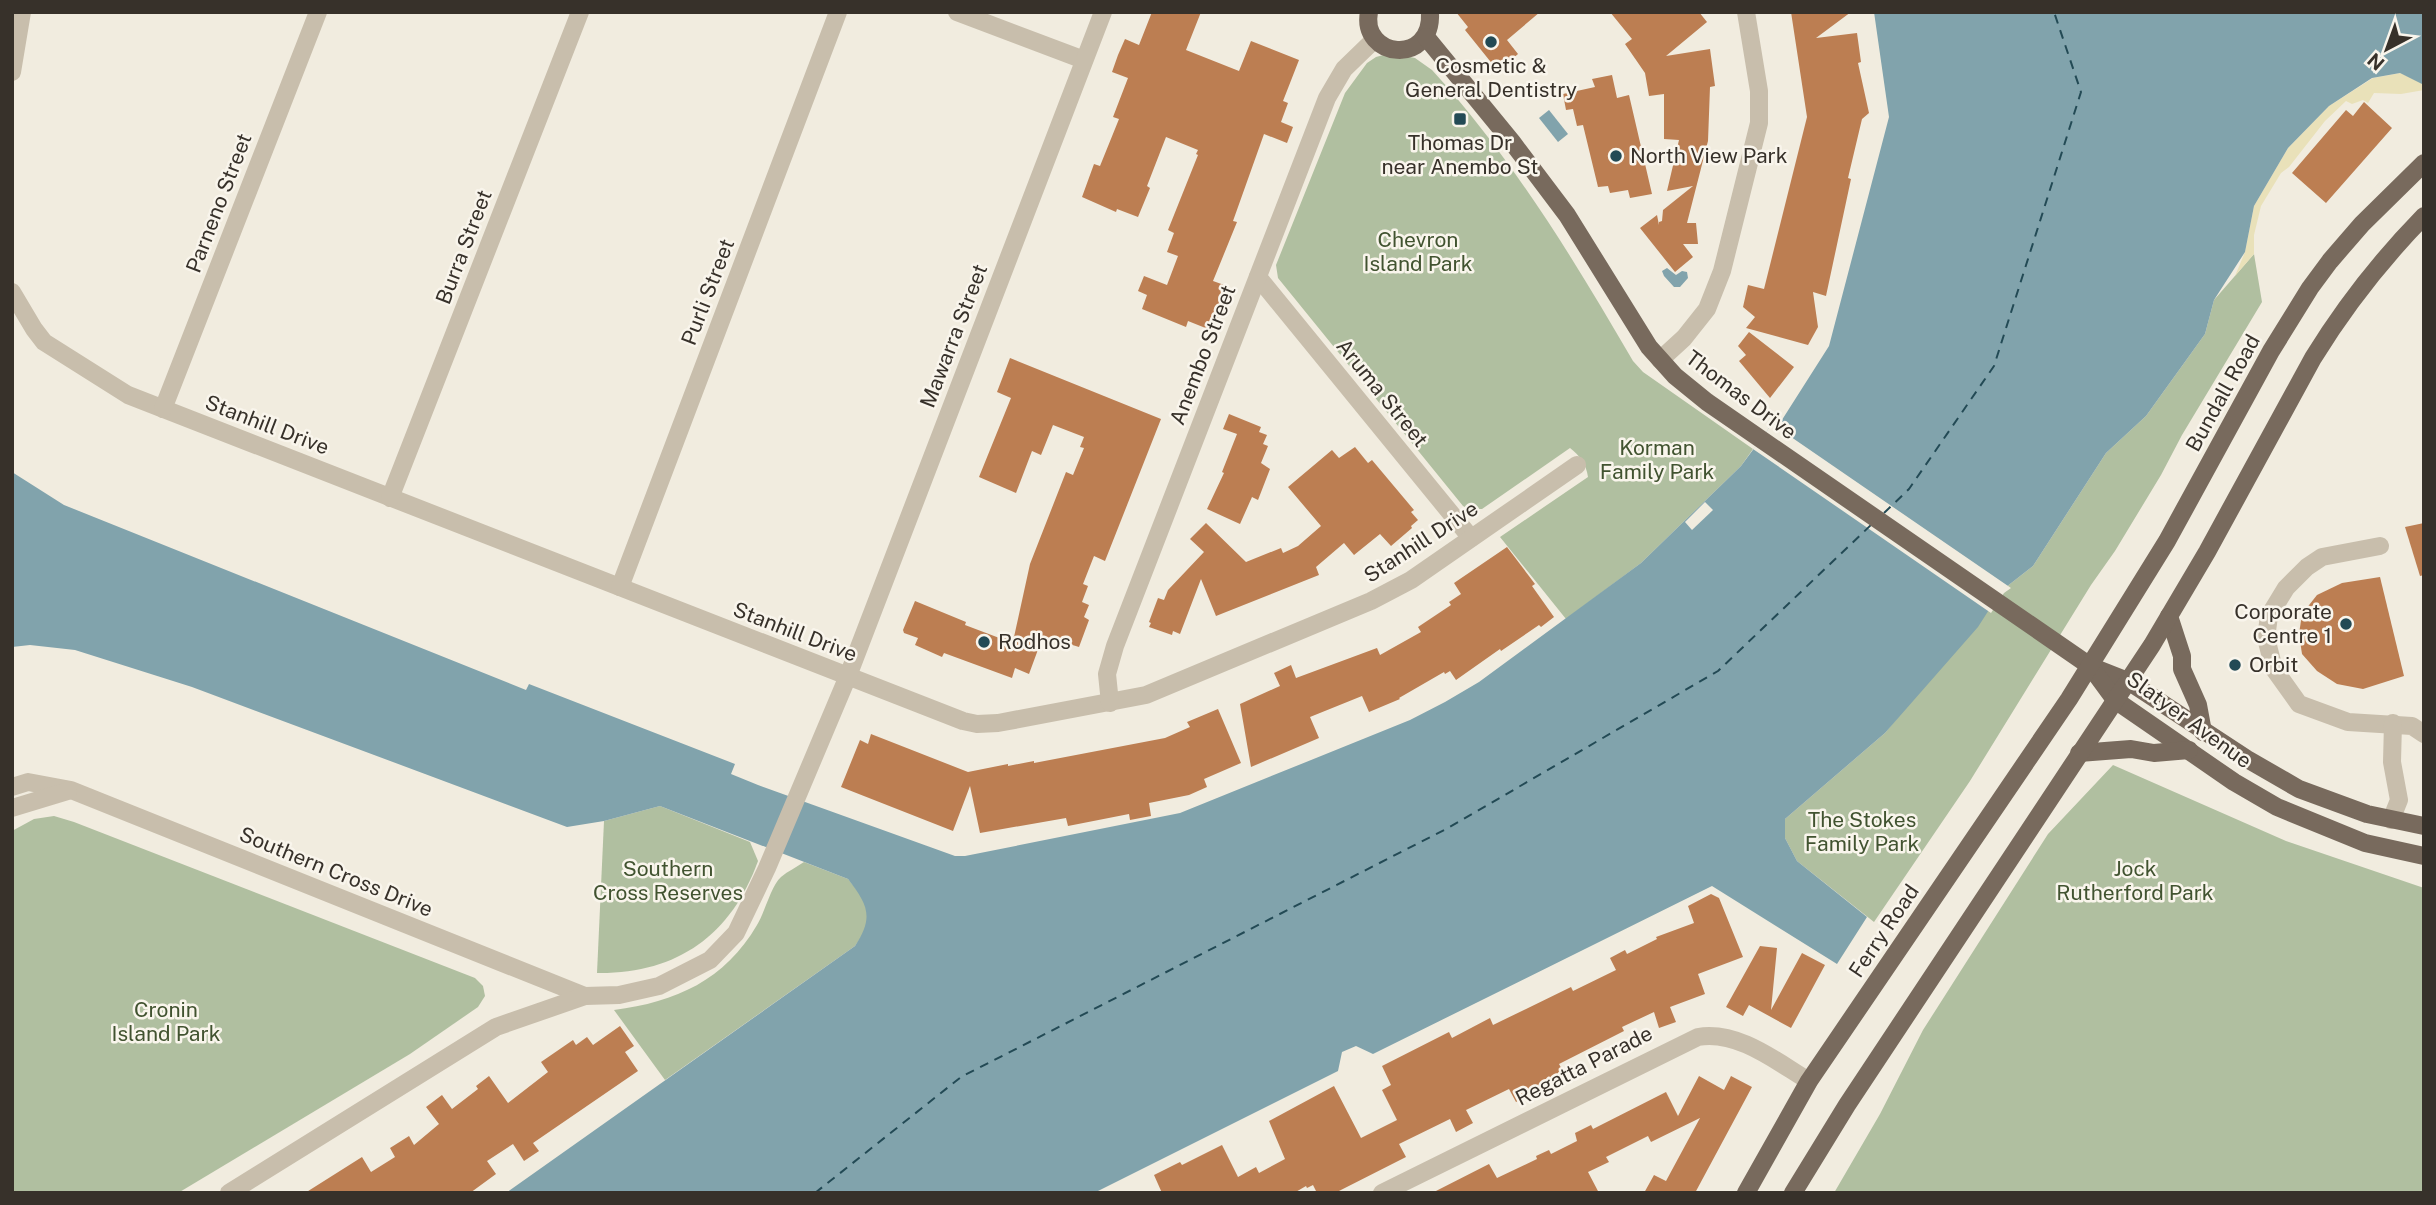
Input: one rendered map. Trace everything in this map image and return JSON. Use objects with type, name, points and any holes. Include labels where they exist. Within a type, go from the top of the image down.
[{"type":"main road","points":[[1369,12],[1370,30],[1375,39],[1383,46],[1401,51],[1412,48],[1426,37],[1431,23],[1430,12]]},
{"type":"main road","name":"Thomas Drive","points":[[1426,37],[1512,142],[1567,215],[1629,318],[1660,360],[1707,402],[1754,436],[2024,618],[2090,666]]},
{"type":"main road","name":"Bundall Road","points":[[2090,666],[2167,541],[2271,351],[2310,288],[2362,223],[2424,163]]},
{"type":"main road","points":[[1793,1193],[1847,1105],[2169,617],[2332,328],[2379,264],[2424,216]]},
{"type":"main road","points":[[2169,617],[2182,656],[2182,669],[2198,705],[2203,732]]},
{"type":"main road","name":"Slatyer Avenue","points":[[2090,666],[2128,681],[2203,732],[2299,789],[2333,803],[2391,820],[2424,826]]},
{"type":"main road","name":"Slatyer Avenue","points":[[2090,666],[2115,700],[2234,782],[2286,811],[2365,843],[2424,856]]},
{"type":"main road","name":"Ferry Road","points":[[1746,1193],[1809,1081],[2090,666]]},
{"type":"main road","points":[[2079,753],[2131,749],[2154,753],[2189,750]]},
{"type":"street","points":[[12,72],[22,12]]},
{"type":"street","name":"Parneno Street","points":[[163,409],[317,12]]},
{"type":"street","name":"Burra Street","points":[[390,498],[580,12]]},
{"type":"street","name":"Purli Street","points":[[620,587],[838,12]]},
{"type":"street","points":[[957,12],[1084,60]]},
{"type":"street","name":"Mawarra Street","points":[[848,676],[1103,12]]},
{"type":"street","points":[[1660,360],[1684,338],[1707,309],[1722,271],[1759,122],[1759,91],[1746,12]]},
{"type":"street","name":"Anembo Street","points":[[1110,703],[1107,674],[1112,652],[1333,85],[1348,65],[1375,39]]},
{"type":"street","name":"Aruma Street","points":[[1258,277],[1471,538]]},
{"type":"street","name":"Stanhill Drive","points":[[12,292],[44,342],[122,392],[962,721],[977,724],[998,723],[1110,703],[1154,692],[1371,601],[1411,580],[1577,465]]},
{"type":"street","points":[[2380,546],[2322,557],[2307,567],[2286,587],[2269,616],[2266,638],[2274,669],[2299,704],[2348,722],[2413,726],[2424,734]]},
{"type":"street","name":"Southern Cross Drive","points":[[229,1193],[496,1027],[585,996],[619,995],[659,986],[710,960],[736,933],[767,868],[848,676]]},
{"type":"street","points":[[2391,820],[2399,800],[2392,762],[2393,723]]},
{"type":"street","name":"Southern Cross Drive","points":[[12,787],[28,782],[71,790],[585,996]]},
{"type":"street","points":[[12,808],[71,790]]},
{"type":"street","name":"Regatta Parade","points":[[1382,1193],[1694,1038],[1711,1035],[1737,1041],[1809,1081]]},
{"type":"green space","name":"Chevron Island Park","points":[[1391,53],[1415,58],[1432,70],[1489,139],[1540,210],[1633,361],[1643,372],[1753,449],[1741,466],[1641,563],[1566,619],[1500,537],[1588,477],[1580,457],[1570,448],[1482,509],[1463,506],[1278,278],[1276,265],[1345,93],[1367,63]]},
{"type":"green space","name":"The Stokes Family Park","points":[[2254,254],[2262,302],[2115,551],[2091,585],[1970,781],[1874,922],[1797,861],[1785,838],[1785,819],[1885,733],[2001,591],[2033,566],[2106,453],[2146,416],[2205,334],[2214,300]]},
{"type":"green space","name":"Jock Rutherford Park","points":[[2113,765],[2286,841],[2424,888],[2424,1193],[1834,1193],[1880,1114],[1923,1030],[2048,834]]},
{"type":"green space","name":"Southern Cross Reserves","points":[[660,806],[750,842],[758,861],[733,910],[716,930],[697,945],[676,958],[652,966],[625,972],[597,973],[604,821]]},
{"type":"green space","name":"Cronin Island Park","points":[[54,816],[475,978],[483,986],[485,996],[478,1007],[410,1054],[178,1193],[12,1193],[12,831],[34,819]]},
{"type":"green space","name":"Southern Cross Reserves","points":[[804,862],[848,879],[862,896],[868,911],[866,930],[855,946],[665,1080],[614,1010],[678,994],[714,974],[744,944],[760,920],[777,881]]},
{"type":"sand","points":[[2400,73],[2423,83],[2424,90],[2401,94],[2374,93],[2368,103],[2363,100],[2352,104],[2346,101],[2325,121],[2289,167],[2281,173],[2261,206],[2254,235],[2254,254],[2235,276],[2245,252],[2254,206],[2288,148],[2329,106],[2373,78]]},
{"type":"water","points":[[1874,12],[2424,12],[2424,85],[2400,73],[2372,78],[2329,106],[2288,148],[2254,206],[2245,252],[2214,300],[2205,334],[2146,416],[2106,453],[2033,566],[2001,591],[1978,627],[1885,733],[1785,819],[1785,838],[1797,861],[1867,917],[1837,964],[1712,886],[1373,1054],[1356,1046],[1342,1052],[1338,1071],[1094,1193],[506,1193],[855,946],[865,927],[866,911],[860,896],[848,879],[660,806],[604,821],[567,827],[192,687],[75,650],[30,645],[12,647],[12,472],[64,505],[526,690],[529,684],[735,764],[731,774],[758,785],[955,856],[1180,813],[1410,720],[1479,682],[1641,563],[1741,466],[1772,424],[1780,423],[1829,346],[1889,117]]},
{"type":"water","points":[[1549,110],[1568,134],[1558,142],[1539,118]]},
{"type":"water","points":[[1667,268],[1676,275],[1682,271],[1687,272],[1688,278],[1680,287],[1674,287],[1662,271]]},
{"type":"pier","points":[[1772,424],[2011,588],[2004,593],[1991,613],[1753,449]]},
{"type":"pier","points":[[1705,502],[1713,510],[1692,530],[1685,522]]},
{"type":"building","points":[[1152,12],[1201,12],[1186,50],[1239,71],[1251,41],[1299,60],[1283,101],[1288,103],[1281,122],[1293,127],[1287,143],[1264,134],[1233,221],[1237,222],[1213,281],[1227,286],[1217,311],[1220,312],[1213,331],[1188,321],[1186,327],[1142,309],[1147,295],[1138,291],[1144,276],[1167,285],[1178,256],[1167,252],[1174,233],[1168,230],[1198,150],[1166,137],[1138,217],[1117,209],[1116,212],[1082,197],[1094,164],[1100,166],[1119,119],[1113,117],[1128,78],[1112,72],[1118,55],[1125,39],[1139,45]]},
{"type":"building","name":"Cosmetic & General Dentistry","points":[[1456,12],[1540,12],[1507,40],[1518,54],[1498,71],[1465,30],[1468,27]]},
{"type":"building","points":[[1610,12],[1699,12],[1707,22],[1666,56],[1710,49],[1715,86],[1710,87],[1708,141],[1687,223],[1696,223],[1698,244],[1683,244],[1693,257],[1675,272],[1640,228],[1657,215],[1659,225],[1663,210],[1693,186],[1667,191],[1679,140],[1664,139],[1664,94],[1649,96],[1645,73],[1625,44],[1632,39]]},
{"type":"building","points":[[1791,12],[1851,12],[1816,38],[1857,33],[1861,62],[1858,63],[1869,113],[1862,119],[1848,178],[1851,179],[1826,296],[1813,292],[1818,327],[1808,345],[1746,328],[1755,317],[1743,307],[1748,285],[1764,289],[1807,117]]},
{"type":"building","name":"North View Park","points":[[1612,75],[1617,98],[1629,95],[1652,194],[1630,198],[1628,190],[1610,193],[1608,186],[1598,187],[1583,125],[1577,126],[1573,109],[1566,110],[1563,94],[1595,87],[1592,79]]},
{"type":"building","points":[[2364,102],[2392,128],[2326,203],[2292,173],[2346,110],[2353,116]]},
{"type":"building","points":[[1749,332],[1794,367],[1770,398],[1739,361],[1746,355],[1738,346]]},
{"type":"building","points":[[1010,358],[1161,419],[1105,561],[1094,556],[1083,584],[1088,586],[1082,602],[1089,605],[1084,617],[1089,620],[1079,647],[1043,636],[1029,674],[1015,668],[1012,678],[944,653],[942,657],[915,645],[918,638],[904,633],[903,630],[915,601],[1002,639],[1004,633],[1014,637],[1030,564],[1066,472],[1073,475],[1084,448],[1080,447],[1084,437],[1053,425],[1041,455],[1032,451],[1016,493],[979,477],[1011,398],[997,392]]},
{"type":"building","points":[[1229,414],[1261,427],[1259,432],[1267,435],[1263,444],[1268,446],[1261,463],[1270,469],[1258,500],[1252,497],[1240,524],[1207,509],[1224,473],[1222,472],[1237,434],[1223,429]]},
{"type":"building","points":[[1355,447],[1368,463],[1372,460],[1414,510],[1411,512],[1418,520],[1412,528],[1391,546],[1380,534],[1354,555],[1344,543],[1316,567],[1319,575],[1216,616],[1201,579],[1180,634],[1173,631],[1172,635],[1149,627],[1158,598],[1164,600],[1168,590],[1204,552],[1190,539],[1206,523],[1246,562],[1281,548],[1283,553],[1298,546],[1321,526],[1288,487],[1332,450],[1339,458]]},
{"type":"building","points":[[2424,523],[2424,575],[2420,576],[2405,527]]},
{"type":"building","points":[[1507,547],[1535,584],[1532,586],[1554,617],[1501,651],[1500,649],[1456,680],[1450,671],[1445,674],[1444,672],[1400,699],[1369,712],[1362,696],[1310,717],[1319,738],[1251,767],[1240,704],[1280,686],[1274,673],[1291,665],[1296,678],[1377,648],[1380,655],[1421,632],[1418,627],[1451,605],[1449,602],[1461,594],[1454,583]]},
{"type":"building","name":"Corporate Centre 1","points":[[2380,577],[2404,676],[2363,689],[2337,684],[2317,671],[2302,654],[2299,634],[2302,614],[2317,595],[2342,583]]},
{"type":"building","points":[[1218,709],[1241,763],[1204,779],[1207,787],[1189,795],[1149,803],[1151,816],[1130,820],[1129,814],[1068,826],[1066,818],[980,833],[970,786],[953,831],[841,787],[860,740],[868,744],[871,734],[968,772],[1008,764],[1034,763],[1165,738],[1190,727],[1187,722]]},
{"type":"building","points":[[1711,894],[1719,898],[1743,957],[1698,974],[1705,994],[1670,1007],[1676,1022],[1659,1028],[1654,1012],[1622,1027],[1624,1031],[1559,1064],[1566,1077],[1516,1102],[1509,1089],[1466,1110],[1473,1123],[1456,1132],[1450,1119],[1399,1144],[1406,1157],[1335,1193],[1317,1193],[1313,1185],[1294,1193],[1162,1193],[1154,1175],[1180,1162],[1182,1165],[1222,1145],[1238,1177],[1256,1167],[1259,1173],[1285,1159],[1269,1121],[1334,1086],[1361,1138],[1397,1120],[1382,1090],[1391,1085],[1382,1066],[1449,1032],[1452,1038],[1490,1018],[1493,1025],[1571,987],[1573,991],[1616,970],[1610,958],[1625,950],[1627,954],[1657,939],[1656,937],[1694,923],[1688,906]]},
{"type":"building","points":[[1760,946],[1777,948],[1771,1010],[1802,953],[1825,965],[1791,1028],[1749,1005],[1743,1016],[1726,1007]]},
{"type":"building","points":[[620,1026],[634,1046],[625,1052],[638,1071],[533,1143],[539,1151],[524,1161],[513,1144],[487,1161],[496,1174],[470,1193],[305,1193],[362,1157],[371,1172],[395,1157],[390,1148],[409,1136],[414,1145],[439,1124],[426,1107],[442,1095],[452,1109],[478,1089],[476,1086],[489,1076],[508,1103],[548,1072],[541,1062],[573,1040],[576,1045],[587,1037],[593,1045]]},
{"type":"building","points":[[1699,1076],[1724,1090],[1731,1076],[1752,1087],[1695,1193],[1644,1193],[1654,1175],[1666,1181],[1700,1118],[1651,1142],[1648,1136],[1606,1157],[1609,1162],[1588,1172],[1599,1193],[1432,1193],[1489,1164],[1497,1178],[1537,1159],[1536,1156],[1549,1150],[1551,1154],[1577,1141],[1575,1133],[1591,1125],[1593,1129],[1666,1092],[1678,1116]]},
{"type":"ferry route","points":[[1884,513],[1909,489],[1994,366],[2081,92],[2054,12]]},
{"type":"ferry route","points":[[815,1193],[961,1077],[1448,828],[1718,671],[1872,524]]},
{"type":"place","name":"Cosmetic & General Dentistry","points":[[1491,42]]},
{"type":"place","name":"Thomas Dr near Anembo St","points":[[1460,119]]},
{"type":"place","name":"North View Park","points":[[1616,156]]},
{"type":"place","name":"Corporate Centre 1","points":[[2346,624]]},
{"type":"place","name":"Rodhos","points":[[984,642]]},
{"type":"place","name":"Orbit","points":[[2235,665]]},
{"type":"park label","name":"Korman Family Park","points":[[1657,460]]}]
